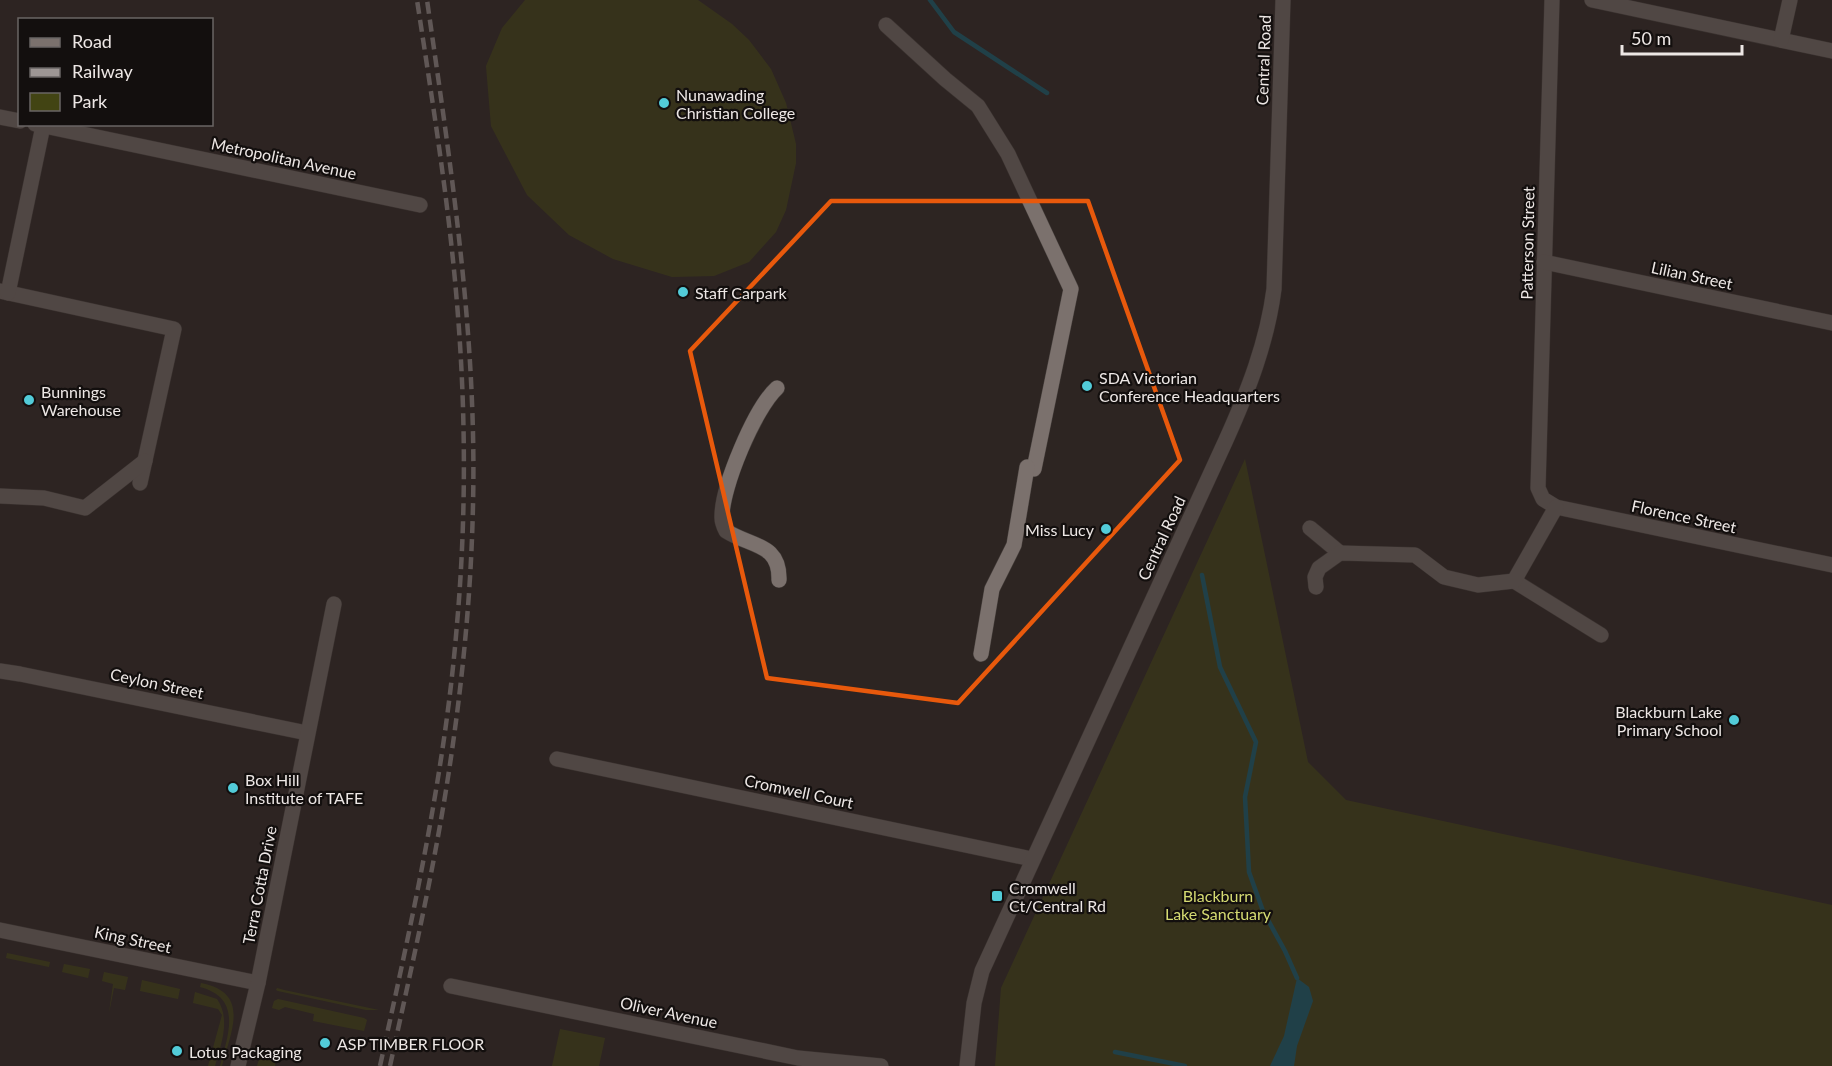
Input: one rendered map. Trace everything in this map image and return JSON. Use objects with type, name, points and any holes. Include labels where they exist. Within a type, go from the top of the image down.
[{"type":"street","name":"Central Road","points":[[967,1066],[974,1002],[982,971],[1226,440],[1261,353],[1271,315],[1274,290],[1282,0]]},
{"type":"street","name":"Patterson Street","points":[[1552,0],[1538,488],[1543,499],[1556,507]]},
{"type":"street","points":[[1592,0],[1832,51]]},
{"type":"street","points":[[1781,40],[1790,0]]},
{"type":"street","points":[[886,26],[978,106],[1008,154],[1071,289],[1014,545],[992,589],[981,654]]},
{"type":"street","points":[[0,117],[18,121]]},
{"type":"street","points":[[39,126],[4,292],[174,329],[140,483]]},
{"type":"street","name":"Metropolitan Avenue","points":[[44,126],[420,205]]},
{"type":"street","name":"Lilian Street","points":[[1545,262],[1832,323]]},
{"type":"street","points":[[777,388],[763,405],[744,443],[726,493],[722,517],[726,531],[764,548],[774,556],[779,569],[779,580]]},
{"type":"street","points":[[0,496],[44,498],[85,508],[145,461]]},
{"type":"street","points":[[1514,581],[1556,507]]},
{"type":"street","name":"Florence Street","points":[[1556,507],[1832,566]]},
{"type":"street","points":[[1310,528],[1340,553]]},
{"type":"street","points":[[1316,587],[1315,577],[1318,568],[1340,553],[1415,555],[1444,577],[1478,585],[1514,581],[1601,635]]},
{"type":"street","name":"Terra Cotta Drive","points":[[238,1066],[258,983],[334,604]]},
{"type":"street","name":"Ceylon Street","points":[[0,671],[307,733]]},
{"type":"street","name":"Cromwell Court","points":[[557,759],[1032,859]]},
{"type":"street","name":"King Street","points":[[0,930],[258,983]]},
{"type":"street","name":"Oliver Avenue","points":[[451,986],[798,1058],[881,1066]]},
{"type":"highlighted area","points":[[831,201],[1088,201],[1180,460],[958,703],[767,678],[690,351]]},
{"type":"green space","points":[[525,0],[698,0],[732,24],[749,40],[771,69],[786,103],[796,144],[796,163],[786,210],[776,232],[749,262],[714,276],[672,277],[613,259],[569,235],[527,195],[491,126],[486,66],[502,28]]},
{"type":"green space","name":"Blackburn Lake Sanctuary","points":[[1245,459],[1308,762],[1346,800],[1832,905],[1832,1066],[995,1066],[1001,988]]},
{"type":"green space","points":[[7,953],[50,962],[49,967],[6,958]]},
{"type":"green space","points":[[64,964],[90,969],[88,978],[62,972]]},
{"type":"green space","points":[[104,972],[128,977],[125,990],[114,988],[109,1013],[113,984],[102,981]]},
{"type":"green space","points":[[142,980],[180,989],[178,999],[140,991]]},
{"type":"green space","points":[[201,983],[217,988],[227,995],[232,1004],[234,1015],[222,1066],[220,1066],[229,1030],[227,1009],[214,992],[200,987]]},
{"type":"green space","points":[[277,988],[379,1010],[366,1010],[278,991]]},
{"type":"green space","points":[[195,992],[217,999],[221,1007],[224,1023],[215,1066],[208,1066],[222,1015],[218,1009],[193,1003]]},
{"type":"green space","points":[[278,999],[364,1018],[367,1020],[364,1031],[313,1021],[314,1014],[285,1007],[279,1010],[272,1008],[274,1001]]},
{"type":"green space","points":[[560,1029],[605,1038],[599,1066],[552,1066]]},
{"type":"green space","points":[[261,1052],[277,1056],[275,1066],[257,1066]]},
{"type":"water","points":[[1297,978],[1309,987],[1313,1001],[1297,1046],[1294,1066],[1270,1066],[1284,1036]]},
{"type":"waterway","points":[[930,0],[954,32],[1047,93]]},
{"type":"waterway","points":[[1202,575],[1220,667],[1256,742],[1245,797],[1249,872],[1263,911],[1297,978]]},
{"type":"waterway","points":[[1115,1052],[1185,1066]]},
{"type":"railway","points":[[380,1066],[436,791],[452,680],[462,547],[464,431],[455,276],[446,197],[417,0]]},
{"type":"railway","points":[[390,1066],[427,894],[446,790],[464,648],[472,541],[473,441],[467,315],[453,189],[427,0]]},
{"type":"place","name":"Nunawading Christian College","points":[[664,103]]},
{"type":"place","name":"Staff Carpark","points":[[683,292]]},
{"type":"place","name":"SDA Victorian Conference Headquarters","points":[[1087,386]]},
{"type":"place","name":"Bunnings Warehouse","points":[[29,400]]},
{"type":"place","name":"Miss Lucy","points":[[1106,529]]},
{"type":"place","name":"Blackburn Lake Primary School","points":[[1734,720]]},
{"type":"place","name":"Box Hill Institute of TAFE","points":[[233,788]]},
{"type":"place","name":"Cromwell Ct/Central Rd","points":[[997,896]]},
{"type":"place","name":"ASP TIMBER FLOOR","points":[[325,1043]]},
{"type":"place","name":"Lotus Packaging","points":[[177,1051]]}]
